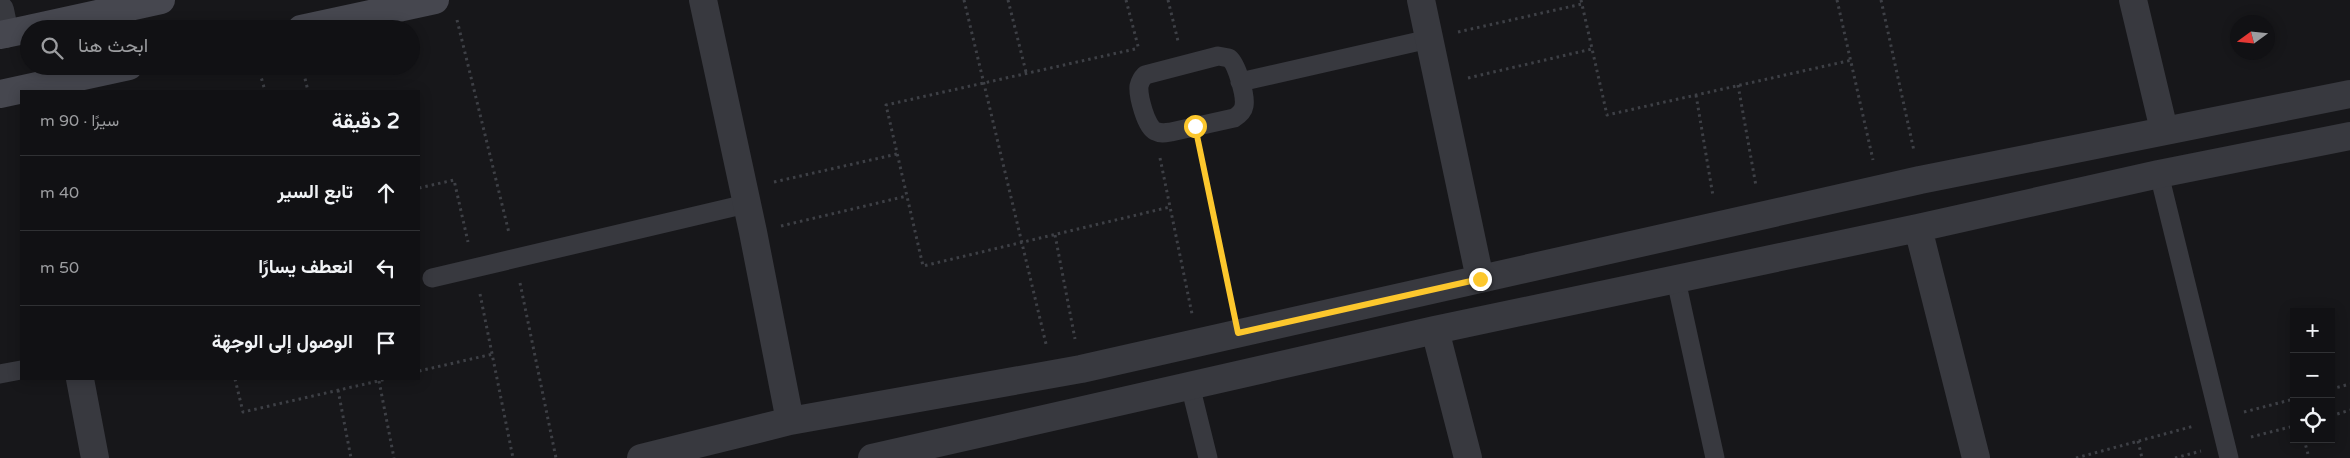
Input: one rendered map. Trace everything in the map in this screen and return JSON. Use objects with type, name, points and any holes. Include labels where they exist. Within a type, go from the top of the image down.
[{"type":"street","points":[[51,20],[161,0]]},
{"type":"street","points":[[343,20],[435,0]]},
{"type":"street","points":[[703,0],[753,232],[790,421]]},
{"type":"street","points":[[1421,0],[1480,279]]},
{"type":"street","points":[[2133,0],[2164,130]]},
{"type":"street","points":[[39,90],[95,75]]},
{"type":"street","points":[[641,458],[790,421],[1081,369],[1920,180],[2350,94]]},
{"type":"street","points":[[872,458],[947,450],[1190,385],[1435,330],[1918,228],[2159,174],[2350,136]]},
{"type":"street","points":[[1918,228],[1976,458]]},
{"type":"street","points":[[1435,330],[1468,458]]},
{"type":"street","points":[[80,380],[95,458]]},
{"type":"lane","points":[[1240,82],[1429,39]]},
{"type":"lane","points":[[1224,56],[1234,62],[1244,100],[1244,107],[1240,114],[1234,118],[1162,133],[1154,131],[1149,125],[1139,91],[1139,84],[1145,75],[1183,65],[1224,56]]},
{"type":"lane","points":[[2159,174],[2229,458]]},
{"type":"lane","points":[[432,278],[745,197]]},
{"type":"lane","points":[[1676,280],[1715,458]]},
{"type":"lane","points":[[0,374],[20,370]]},
{"type":"lane","points":[[1190,385],[1208,458]]},
{"type":"path","points":[[964,0],[1053,373]]},
{"type":"path","points":[[1008,0],[1026,72]]},
{"type":"path","points":[[1126,0],[1145,75]]},
{"type":"path","points":[[1168,0],[1183,65]]},
{"type":"path","points":[[1838,0],[1879,190]]},
{"type":"path","points":[[1881,0],[1920,180]]},
{"type":"path","points":[[1429,39],[1582,2],[1607,115],[1852,60]]},
{"type":"path","points":[[457,19],[515,258],[556,458]]},
{"type":"path","points":[[1138,48],[886,105],[923,266],[1170,207]]},
{"type":"path","points":[[1439,84],[1592,49]]},
{"type":"path","points":[[261,75],[265,90]]},
{"type":"path","points":[[304,75],[308,90]]},
{"type":"path","points":[[1738,85],[1762,216]]},
{"type":"path","points":[[1696,95],[1719,225]]},
{"type":"path","points":[[1195,126],[1238,333]]},
{"type":"path","points":[[1154,131],[1198,342]]},
{"type":"path","points":[[745,197],[897,154]]},
{"type":"path","points":[[420,188],[454,180],[493,354],[513,458]]},
{"type":"path","points":[[753,232],[907,196]]},
{"type":"path","points":[[1055,235],[1081,369]]},
{"type":"path","points":[[420,372],[493,354]]},
{"type":"path","points":[[235,380],[243,412],[384,380]]},
{"type":"path","points":[[379,381],[394,458]]},
{"type":"path","points":[[2335,388],[2350,384]]},
{"type":"path","points":[[338,390],[351,458]]},
{"type":"path","points":[[2076,458],[2290,400]]},
{"type":"path","points":[[2335,415],[2350,410]]},
{"type":"path","points":[[2138,441],[2142,458]]},
{"type":"path","points":[[2305,443],[2310,458]]},
{"type":"route","points":[[1195,126],[1238,333],[1480,279]]}]
